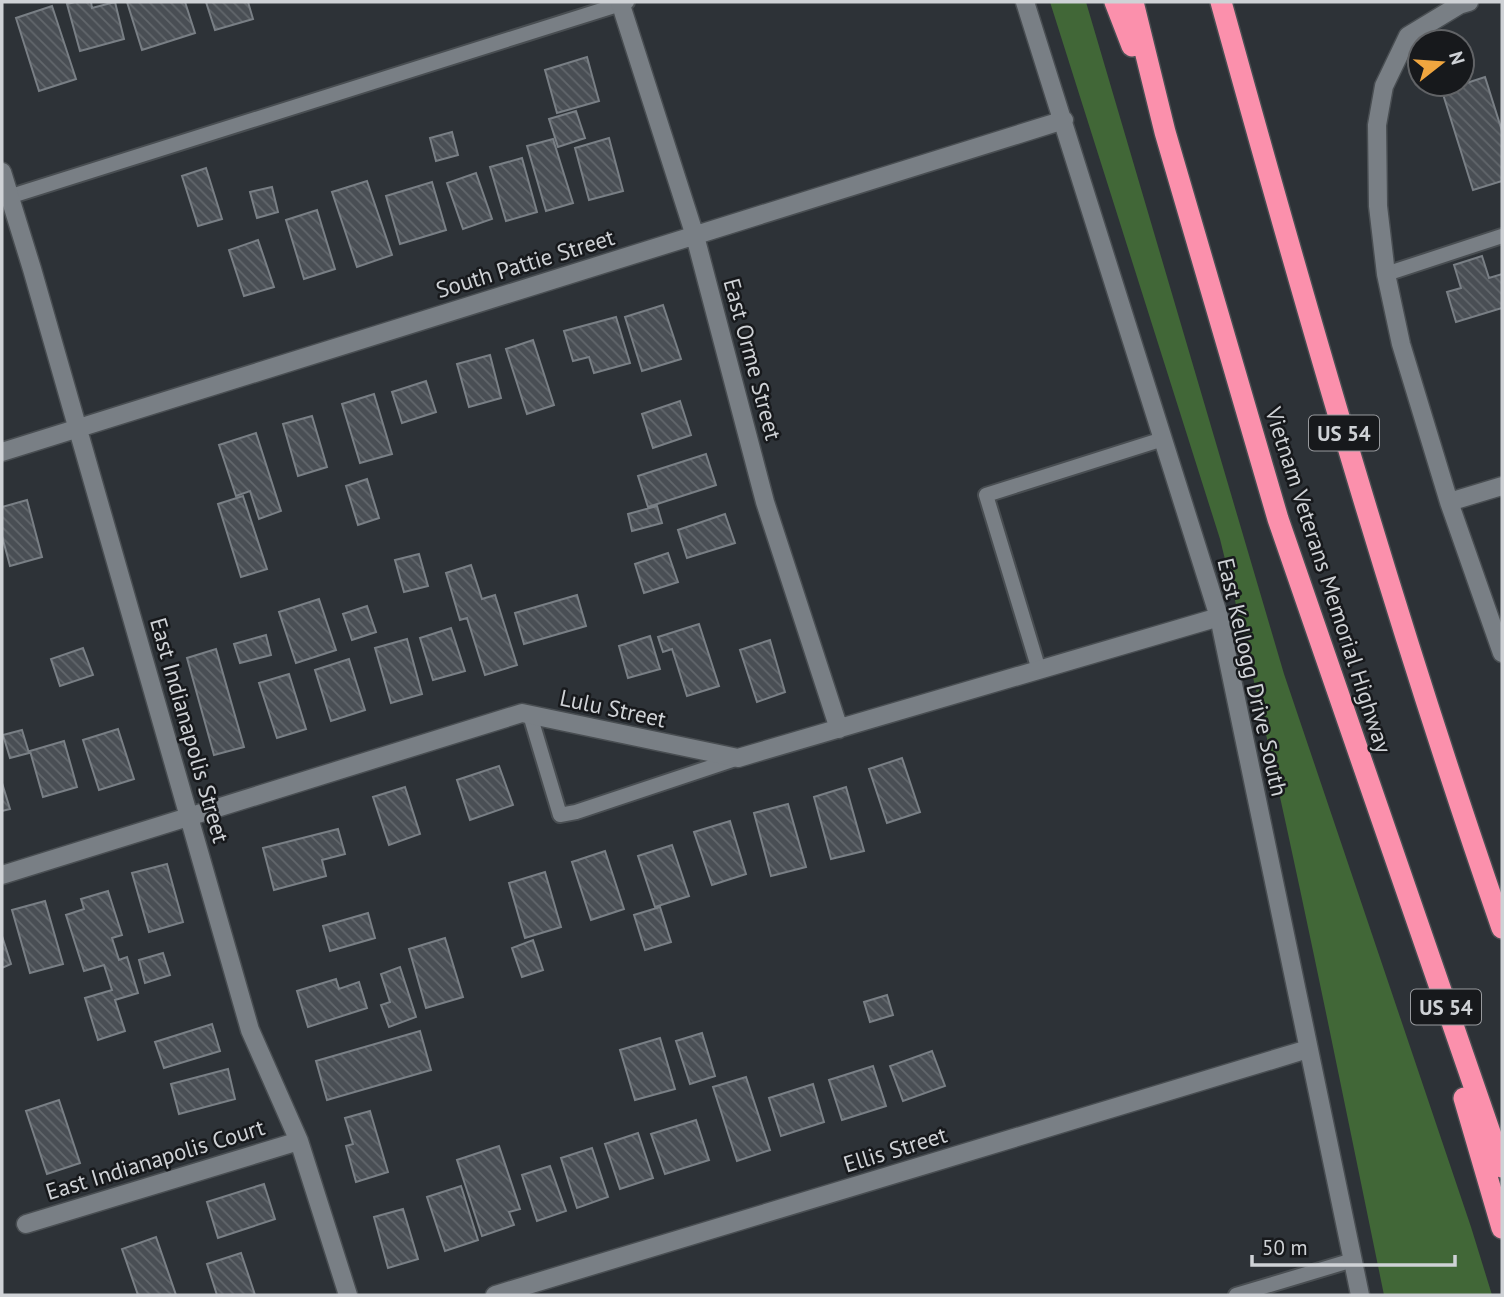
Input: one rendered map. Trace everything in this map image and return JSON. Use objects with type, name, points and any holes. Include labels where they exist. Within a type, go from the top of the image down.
[{"type":"highway","points":[[1115,2],[1165,132]]},
{"type":"highway","name":"Vietnam Veterans Memorial Highway","points":[[1133,2],[1165,132],[1278,519],[1502,1167]]},
{"type":"highway","name":"US 54","points":[[1221,2],[1386,576],[1502,928]]},
{"type":"highway","points":[[1390,847],[1502,1228]]},
{"type":"highway","points":[[1479,860],[1502,916]]},
{"type":"street","name":"East Orme Street","points":[[623,2],[695,236],[765,502],[839,729]]},
{"type":"street","name":"East Kellogg Drive South","points":[[1025,2],[1219,617],[1360,1295]]},
{"type":"street","points":[[1469,2],[1459,5],[1408,36],[1384,86],[1377,125],[1378,206],[1386,274],[1401,344],[1449,502],[1502,653]]},
{"type":"street","name":"South Pattie Street","points":[[2,453],[1064,120]]},
{"type":"street","name":"East Indianapolis Street","points":[[2,172],[6,198],[78,429],[250,1030],[299,1141],[348,1295]]},
{"type":"street","points":[[1449,502],[1502,486]]},
{"type":"street","name":"Lulu Street","points":[[2,876],[522,713],[738,758],[1219,617]]},
{"type":"street","name":"Ellis Street","points":[[495,1295],[1308,1049]]},
{"type":"street","name":"East Indianapolis Court","points":[[26,1224],[299,1141]]},
{"type":"lane","points":[[6,198],[623,2]]},
{"type":"lane","points":[[1386,274],[1502,236]]},
{"type":"lane","points":[[1039,670],[986,495],[1163,439]]},
{"type":"lane","points":[[530,715],[560,815],[738,758]]},
{"type":"lane","points":[[1236,1295],[1353,1259]]},
{"type":"green space","points":[[1050,2],[1086,2],[1284,674],[1492,1295],[1384,1295],[1285,822],[1220,539]]},
{"type":"building","points":[[91,2],[92,8],[115,2],[124,39],[80,51],[67,4]]},
{"type":"building","points":[[127,2],[185,2],[195,33],[142,50]]},
{"type":"building","points":[[206,2],[248,2],[253,19],[215,30]]},
{"type":"building","points":[[52,6],[76,79],[39,91],[16,18]]},
{"type":"building","points":[[587,57],[599,101],[557,113],[545,70]]},
{"type":"building","points":[[1485,77],[1502,131],[1502,181],[1473,190],[1444,98],[1476,98],[1476,80]]},
{"type":"building","points":[[576,111],[585,138],[558,147],[549,119]]},
{"type":"building","points":[[452,132],[458,155],[436,161],[430,138]]},
{"type":"building","points":[[609,138],[623,191],[589,200],[575,148]]},
{"type":"building","points":[[553,139],[573,203],[546,211],[527,146]]},
{"type":"building","points":[[522,158],[537,212],[506,221],[490,167]]},
{"type":"building","points":[[206,168],[222,219],[198,226],[182,176]]},
{"type":"building","points":[[476,173],[492,219],[463,229],[447,183]]},
{"type":"building","points":[[367,181],[392,255],[357,267],[332,192]]},
{"type":"building","points":[[432,182],[446,230],[400,244],[386,196]]},
{"type":"building","points":[[272,187],[278,212],[257,218],[250,192]]},
{"type":"building","points":[[317,210],[335,269],[304,279],[286,220]]},
{"type":"building","points":[[258,240],[274,287],[244,296],[229,250]]},
{"type":"building","points":[[1482,256],[1489,278],[1502,274],[1502,308],[1456,322],[1447,292],[1461,288],[1454,265]]},
{"type":"building","points":[[663,305],[681,359],[642,371],[625,317]]},
{"type":"building","points":[[616,317],[630,363],[594,373],[589,357],[573,361],[564,331]]},
{"type":"building","points":[[533,340],[554,405],[527,414],[506,349]]},
{"type":"building","points":[[490,355],[501,398],[469,407],[457,364]]},
{"type":"building","points":[[426,381],[436,412],[402,423],[392,392]]},
{"type":"building","points":[[374,394],[392,454],[360,463],[342,404]]},
{"type":"building","points":[[680,401],[691,435],[653,448],[642,414]]},
{"type":"building","points":[[312,416],[327,467],[298,476],[283,424]]},
{"type":"building","points":[[256,433],[281,511],[259,519],[250,491],[236,496],[219,445]]},
{"type":"building","points":[[706,454],[716,485],[648,507],[638,476]]},
{"type":"building","points":[[367,479],[379,518],[358,525],[346,486]]},
{"type":"building","points":[[243,496],[267,569],[241,577],[218,504]]},
{"type":"building","points":[[27,500],[42,557],[10,566],[2,536],[2,507]]},
{"type":"building","points":[[657,506],[662,523],[632,531],[628,514]]},
{"type":"building","points":[[725,514],[735,543],[687,558],[678,530]]},
{"type":"building","points":[[668,553],[678,582],[644,593],[635,564]]},
{"type":"building","points":[[419,554],[428,586],[404,592],[395,560]]},
{"type":"building","points":[[471,565],[482,599],[495,595],[517,665],[485,675],[467,618],[460,620],[446,573]]},
{"type":"building","points":[[577,595],[586,626],[524,644],[515,613]]},
{"type":"building","points":[[319,599],[336,650],[296,663],[279,612]]},
{"type":"building","points":[[367,606],[376,632],[352,640],[343,614]]},
{"type":"building","points":[[699,624],[719,686],[687,696],[672,649],[663,652],[658,637]]},
{"type":"building","points":[[451,628],[465,671],[433,680],[420,638]]},
{"type":"building","points":[[266,635],[271,655],[240,663],[234,644]]},
{"type":"building","points":[[650,636],[660,669],[628,678],[619,646]]},
{"type":"building","points":[[407,639],[422,694],[391,703],[375,648]]},
{"type":"building","points":[[770,640],[785,692],[757,702],[740,650]]},
{"type":"building","points":[[83,648],[93,675],[60,686],[51,659]]},
{"type":"building","points":[[216,649],[244,747],[214,755],[187,658]]},
{"type":"building","points":[[349,659],[365,710],[331,721],[315,670]]},
{"type":"building","points":[[289,674],[306,729],[277,738],[259,683]]},
{"type":"building","points":[[118,729],[134,779],[99,790],[83,740]]},
{"type":"building","points":[[22,730],[29,753],[10,758],[3,735]]},
{"type":"building","points":[[64,741],[77,787],[43,797],[30,751]]},
{"type":"building","points":[[902,758],[920,812],[887,823],[869,769]]},
{"type":"building","points":[[499,766],[513,805],[470,820],[457,780]]},
{"type":"building","points":[[2,783],[10,809],[2,811]]},
{"type":"building","points":[[405,787],[420,834],[389,845],[373,797]]},
{"type":"building","points":[[846,787],[864,851],[831,859],[814,797]]},
{"type":"building","points":[[788,804],[806,867],[771,876],[754,813]]},
{"type":"building","points":[[730,821],[746,874],[712,885],[694,832]]},
{"type":"building","points":[[338,829],[345,854],[322,860],[326,876],[274,890],[263,848]]},
{"type":"building","points":[[672,845],[689,896],[655,907],[638,856]]},
{"type":"building","points":[[605,851],[624,909],[591,920],[572,862]]},
{"type":"building","points":[[167,864],[183,922],[149,932],[132,873]]},
{"type":"building","points":[[545,872],[561,927],[525,938],[509,883]]},
{"type":"building","points":[[108,891],[122,935],[112,938],[119,960],[127,957],[138,993],[115,1000],[125,1031],[98,1040],[85,998],[112,990],[104,965],[84,971],[66,915],[84,909],[81,899]]},
{"type":"building","points":[[45,901],[63,964],[30,973],[12,910]]},
{"type":"building","points":[[660,907],[671,942],[645,950],[634,915]]},
{"type":"building","points":[[368,913],[375,938],[330,951],[323,926]]},
{"type":"building","points":[[2,936],[11,964],[2,968]]},
{"type":"building","points":[[445,938],[463,997],[426,1008],[409,949]]},
{"type":"building","points":[[533,940],[543,970],[522,977],[512,948]]},
{"type":"building","points":[[163,953],[170,975],[145,983],[139,960]]},
{"type":"building","points":[[400,967],[416,1017],[389,1027],[381,1005],[390,1002],[381,974]]},
{"type":"building","points":[[336,979],[339,989],[359,982],[367,1008],[308,1027],[297,991]]},
{"type":"building","points":[[887,995],[893,1015],[870,1022],[864,1002]]},
{"type":"building","points":[[212,1024],[220,1051],[164,1068],[155,1042]]},
{"type":"building","points":[[420,1031],[431,1070],[327,1100],[316,1061]]},
{"type":"building","points":[[702,1033],[715,1076],[690,1084],[676,1041]]},
{"type":"building","points":[[660,1038],[675,1089],[635,1100],[620,1050]]},
{"type":"building","points":[[932,1051],[945,1086],[903,1101],[890,1066]]},
{"type":"building","points":[[873,1066],[886,1106],[842,1120],[829,1080]]},
{"type":"building","points":[[228,1069],[235,1099],[179,1114],[171,1084]]},
{"type":"building","points":[[746,1077],[770,1150],[737,1161],[713,1087]]},
{"type":"building","points":[[813,1084],[824,1122],[781,1136],[769,1098]]},
{"type":"building","points":[[59,1100],[80,1163],[47,1174],[26,1111]]},
{"type":"building","points":[[370,1111],[388,1172],[356,1182],[346,1146],[353,1144],[345,1118]]},
{"type":"building","points":[[696,1120],[709,1160],[665,1174],[651,1134]]},
{"type":"building","points":[[638,1133],[653,1178],[620,1189],[605,1144]]},
{"type":"building","points":[[499,1146],[520,1209],[509,1212],[514,1225],[482,1236],[457,1160]]},
{"type":"building","points":[[592,1148],[608,1197],[577,1208],[561,1158]]},
{"type":"building","points":[[550,1166],[566,1211],[537,1221],[522,1175]]},
{"type":"building","points":[[264,1184],[275,1219],[218,1238],[207,1202]]},
{"type":"building","points":[[461,1186],[478,1240],[445,1251],[427,1197]]},
{"type":"building","points":[[403,1209],[418,1259],[388,1268],[374,1217]]},
{"type":"building","points":[[156,1237],[176,1295],[138,1295],[122,1249]]},
{"type":"building","points":[[241,1253],[255,1295],[217,1295],[207,1264]]}]
